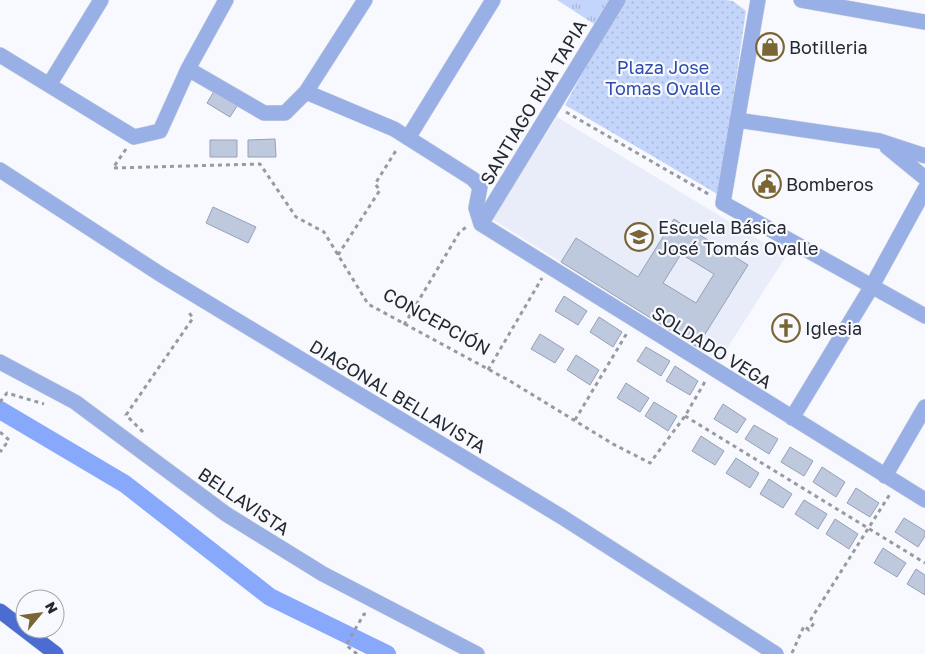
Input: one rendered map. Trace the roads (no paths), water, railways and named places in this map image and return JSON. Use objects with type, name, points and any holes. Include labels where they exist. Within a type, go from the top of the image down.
[{"type":"main road","points":[[0,611],[56,654]]},
{"type":"street","points":[[50,85],[101,0]]},
{"type":"street","points":[[0,55],[134,137],[160,130],[188,69],[226,0]]},
{"type":"street","points":[[188,69],[264,114],[285,113],[306,92],[365,0]]},
{"type":"street","points":[[407,137],[493,0]]},
{"type":"street","name":"SANTIAGO RÚA TAPIA","points":[[480,220],[618,0]]},
{"type":"street","points":[[758,0],[723,203],[925,316]]},
{"type":"street","points":[[801,0],[925,22]]},
{"type":"street","points":[[306,92],[407,137],[448,161],[480,187],[476,208],[480,220]]},
{"type":"street","points":[[737,120],[880,141],[925,156]]},
{"type":"street","points":[[880,141],[925,178]]},
{"type":"street","name":"DIAGONAL BELLAVISTA","points":[[0,170],[160,274],[553,512],[776,654]]},
{"type":"street","points":[[792,418],[872,286],[925,189]]},
{"type":"street","name":"SOLDADO VEGA","points":[[480,220],[549,266],[925,500]]},
{"type":"street","name":"BELLAVISTA","points":[[0,362],[76,402],[226,514],[322,574],[477,654]]},
{"type":"street","points":[[891,479],[925,407]]},
{"type":"waterway","points":[[0,410],[125,484],[270,597],[387,654]]},
{"type":"place","name":"Botilleria","points":[[770,47]]},
{"type":"place","name":"Bomberos","points":[[767,184]]},
{"type":"place","name":"Escuela Básica José Tomás Ovalle","points":[[639,237]]},
{"type":"place","name":"Iglesia","points":[[786,328]]},
{"type":"park label","name":"Plaza Jose Tomas Ovalle","points":[[663,77]]}]
